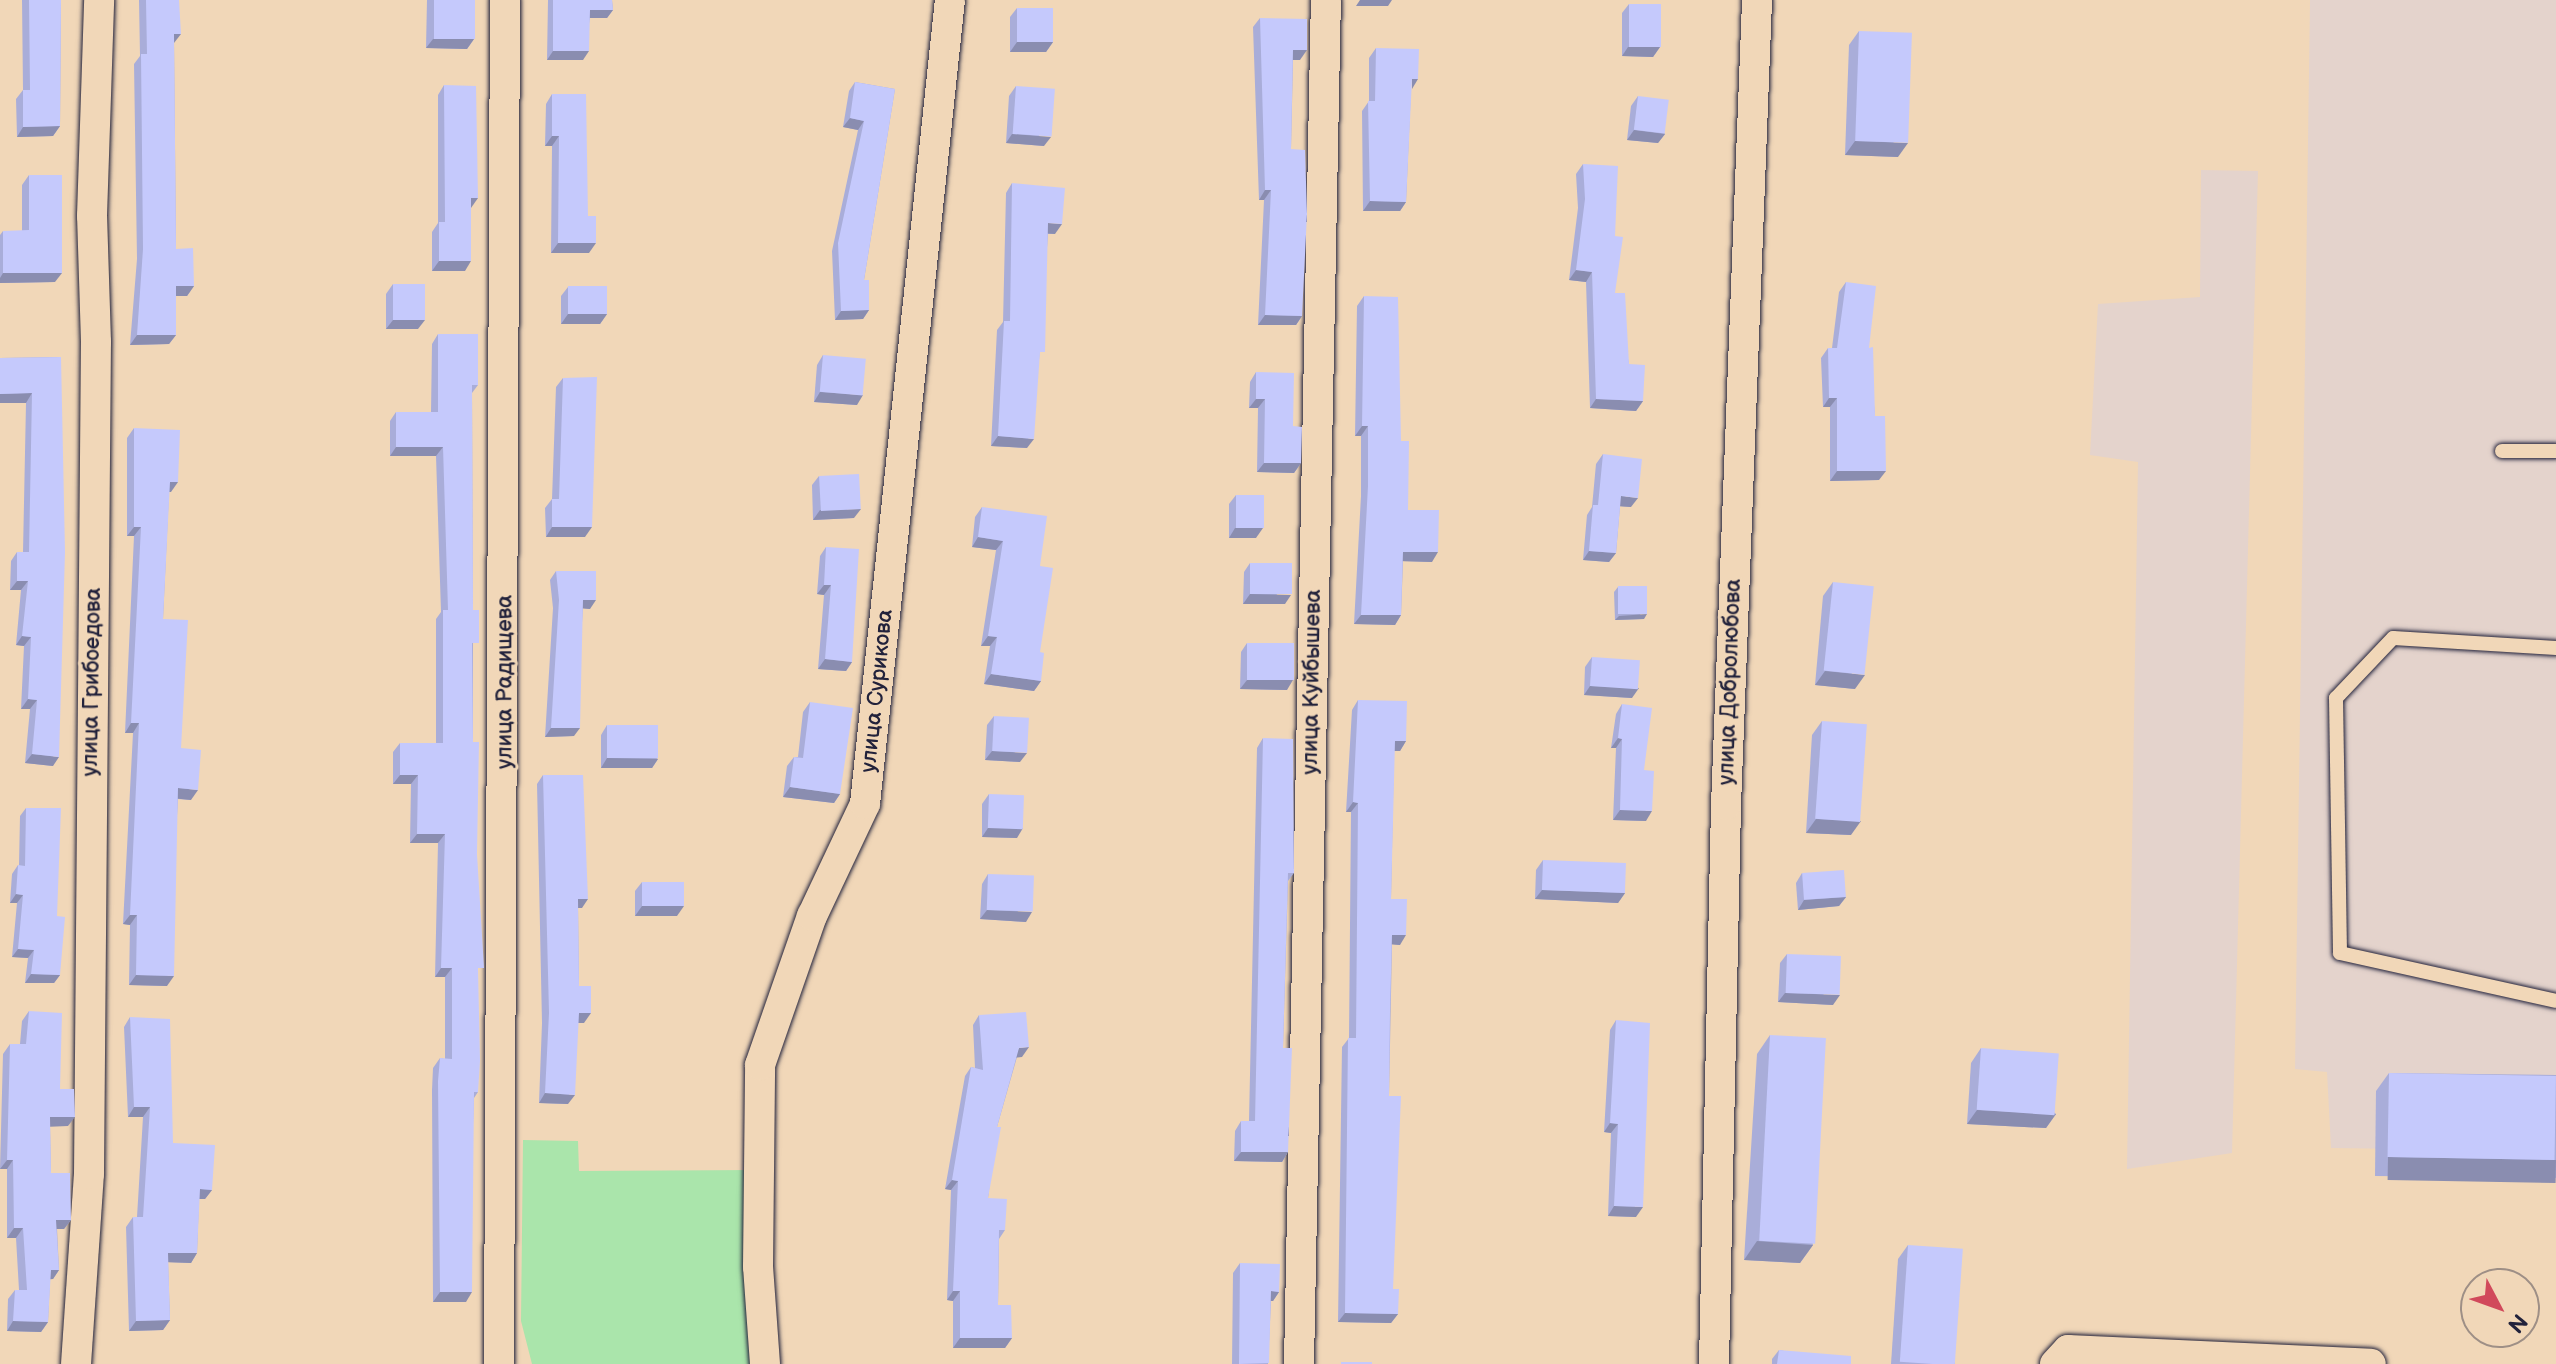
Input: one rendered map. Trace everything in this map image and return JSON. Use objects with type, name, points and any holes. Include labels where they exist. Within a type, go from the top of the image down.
[{"type":"street","name":"улица Грибоедова","points":[[76,1364],[89,1174],[96,342],[92,216],[99,0]]},
{"type":"street","name":"улица Радищева","points":[[499,1364],[505,0]]},
{"type":"street","name":"улица Сурикова","points":[[765,1364],[758,1267],[760,1065],[812,916],[865,804],[950,0]]},
{"type":"street","name":"улица Куйбышева","points":[[1299,1364],[1326,0]]},
{"type":"street","name":"улица Добролюбова","points":[[1714,1364],[1726,805],[1757,0]]},
{"type":"street","points":[[2055,1364],[2068,1350],[2371,1364]]},
{"type":"lane","points":[[2502,451],[2556,451]]},
{"type":"lane","points":[[2556,648],[2393,638],[2336,698],[2340,953],[2556,1001]]},
{"type":"shaded area","points":[[2310,0],[2556,0],[2556,1151],[2331,1148],[2327,1072],[2295,1069]]},
{"type":"shaded area","points":[[2201,170],[2258,171],[2232,1153],[2127,1169],[2138,462],[2090,455],[2098,304],[2200,297]]},
{"type":"green space","points":[[523,1140],[578,1141],[579,1171],[753,1170],[760,1364],[532,1364],[521,1321]]},
{"type":"building","points":[[29,0],[61,0],[60,126],[23,127],[23,90],[30,90]]},
{"type":"building","points":[[146,0],[179,0],[181,34],[174,34],[176,249],[193,248],[194,286],[176,286],[176,335],[137,335],[143,249],[141,54],[147,54]]},
{"type":"building","points":[[434,0],[475,0],[475,39],[434,39]]},
{"type":"building","points":[[553,0],[612,0],[613,10],[590,10],[589,51],[553,51]]},
{"type":"building","points":[[1629,4],[1661,4],[1661,47],[1629,47]]},
{"type":"building","points":[[1017,8],[1053,8],[1053,42],[1017,42]]},
{"type":"building","points":[[1260,18],[1307,19],[1307,50],[1293,50],[1291,149],[1305,150],[1307,214],[1302,316],[1265,315],[1271,190],[1265,190]]},
{"type":"building","points":[[1859,31],[1912,33],[1908,143],[1855,141]]},
{"type":"building","points":[[1376,48],[1419,49],[1418,79],[1412,79],[1406,202],[1370,201],[1368,101],[1375,101]]},
{"type":"building","points":[[855,82],[895,89],[864,280],[869,280],[869,310],[841,311],[838,243],[864,121],[850,118]]},
{"type":"building","points":[[444,85],[476,86],[478,198],[471,198],[471,261],[439,261],[439,222],[445,222]]},
{"type":"building","points":[[1016,86],[1055,89],[1052,137],[1013,134]]},
{"type":"building","points":[[552,94],[586,94],[588,216],[596,216],[596,243],[558,243],[559,136],[552,136]]},
{"type":"building","points":[[1638,96],[1669,100],[1665,134],[1634,130]]},
{"type":"building","points":[[1583,164],[1618,166],[1615,236],[1623,237],[1615,293],[1625,293],[1629,364],[1645,365],[1643,401],[1596,399],[1592,272],[1576,270],[1585,199]]},
{"type":"building","points":[[29,175],[62,175],[62,273],[3,273],[3,231],[29,230]]},
{"type":"building","points":[[1012,183],[1065,188],[1062,224],[1048,223],[1045,352],[1040,352],[1034,439],[998,436],[1004,321],[1010,321]]},
{"type":"building","points":[[1846,282],[1876,286],[1869,348],[1873,347],[1875,416],[1885,416],[1886,471],[1837,471],[1837,398],[1829,398],[1828,348],[1837,348]]},
{"type":"building","points":[[393,284],[425,284],[425,320],[393,320]]},
{"type":"building","points":[[568,286],[607,286],[607,314],[568,314]]},
{"type":"building","points":[[1364,296],[1398,297],[1401,441],[1409,441],[1408,510],[1439,510],[1438,552],[1403,552],[1401,615],[1361,615],[1368,486],[1368,426],[1362,426]]},
{"type":"building","points":[[438,334],[478,334],[478,385],[472,385],[473,610],[479,610],[479,643],[472,643],[473,742],[479,742],[477,854],[484,968],[478,968],[480,1061],[478,1092],[474,1092],[472,1292],[440,1292],[438,1081],[440,1058],[452,1059],[452,968],[441,968],[445,834],[417,834],[418,775],[400,775],[400,743],[443,743],[443,610],[448,610],[443,447],[396,447],[396,412],[438,412]]},
{"type":"building","points":[[823,355],[866,359],[863,396],[820,392]]},
{"type":"building","points":[[61,357],[65,552],[59,757],[32,754],[37,700],[28,699],[31,637],[22,636],[28,581],[17,581],[17,552],[29,552],[32,393],[0,394],[0,358]]},
{"type":"building","points":[[1256,372],[1294,373],[1293,426],[1302,427],[1301,463],[1264,463],[1265,399],[1256,399]]},
{"type":"building","points":[[597,377],[592,527],[552,527],[552,499],[559,499],[563,378]]},
{"type":"building","points":[[134,428],[180,430],[178,482],[170,482],[163,619],[188,620],[181,748],[201,750],[198,790],[178,788],[174,976],[136,975],[137,915],[130,915],[139,723],[131,723],[141,527],[134,527]]},
{"type":"building","points":[[1603,454],[1642,459],[1638,498],[1621,496],[1616,553],[1589,551],[1593,505],[1598,505]]},
{"type":"building","points":[[859,474],[861,509],[821,511],[819,476]]},
{"type":"building","points":[[1236,495],[1264,495],[1264,528],[1236,528]]},
{"type":"building","points":[[982,507],[1047,516],[1040,566],[1053,568],[1040,652],[1044,653],[1041,681],[991,674],[997,637],[988,636],[1003,541],[978,537]]},
{"type":"building","points":[[826,547],[859,549],[852,662],[825,659],[831,585],[824,585]]},
{"type":"building","points":[[1250,563],[1292,563],[1292,594],[1250,594]]},
{"type":"building","points":[[556,571],[596,571],[596,600],[583,600],[580,728],[551,728],[559,600]]},
{"type":"building","points":[[1833,582],[1874,586],[1864,675],[1824,671]]},
{"type":"building","points":[[1618,586],[1647,586],[1647,614],[1618,614]]},
{"type":"building","points":[[1247,643],[1294,643],[1294,680],[1247,680]]},
{"type":"building","points":[[1592,657],[1640,660],[1638,689],[1590,686]]},
{"type":"building","points":[[1358,700],[1407,701],[1406,741],[1395,741],[1391,899],[1407,899],[1406,935],[1392,935],[1390,1011],[1389,1096],[1401,1096],[1393,1289],[1399,1289],[1398,1314],[1345,1313],[1348,1038],[1356,1038],[1358,803],[1353,802]]},
{"type":"building","points":[[810,702],[853,708],[840,794],[790,787],[794,757],[803,758]]},
{"type":"building","points":[[1622,704],[1652,708],[1644,770],[1654,771],[1652,811],[1620,810],[1622,739],[1618,738]]},
{"type":"building","points":[[994,716],[1029,718],[1027,753],[992,751]]},
{"type":"building","points":[[1822,721],[1867,724],[1860,822],[1815,819]]},
{"type":"building","points":[[607,725],[658,725],[658,758],[607,758]]},
{"type":"building","points":[[1263,738],[1293,739],[1294,873],[1288,873],[1283,1048],[1292,1048],[1288,1152],[1241,1152],[1241,1121],[1255,1121]]},
{"type":"building","points":[[543,775],[583,775],[588,899],[578,899],[579,986],[591,986],[591,1013],[579,1013],[575,1095],[545,1093],[549,1013]]},
{"type":"building","points":[[989,794],[1024,795],[1023,829],[988,828]]},
{"type":"building","points":[[26,808],[61,808],[57,916],[65,917],[60,975],[31,974],[34,950],[18,949],[23,895],[16,894],[18,865],[25,866]]},
{"type":"building","points":[[1543,860],[1626,863],[1625,893],[1542,890]]},
{"type":"building","points":[[1844,870],[1846,897],[1804,900],[1802,873]]},
{"type":"building","points":[[988,874],[1034,876],[1033,912],[987,910]]},
{"type":"building","points":[[642,882],[684,882],[684,906],[642,906]]},
{"type":"building","points":[[1787,954],[1841,956],[1840,995],[1786,993]]},
{"type":"building","points":[[29,1011],[62,1013],[60,1089],[74,1089],[75,1117],[50,1117],[51,1173],[70,1173],[71,1220],[56,1220],[59,1270],[51,1270],[48,1322],[13,1321],[15,1290],[27,1290],[23,1228],[14,1228],[13,1160],[7,1160],[10,1044],[26,1044]]},
{"type":"building","points":[[1026,1012],[1029,1047],[1019,1048],[997,1127],[1001,1127],[988,1198],[1007,1199],[1005,1230],[999,1230],[998,1305],[1011,1305],[1012,1338],[960,1338],[960,1291],[953,1291],[958,1181],[952,1180],[971,1067],[983,1070],[979,1015]]},
{"type":"building","points":[[130,1017],[170,1019],[173,1143],[215,1145],[212,1190],[200,1189],[197,1253],[168,1253],[170,1320],[136,1321],[133,1217],[143,1217],[150,1107],[134,1107]]},
{"type":"building","points":[[1616,1020],[1650,1023],[1643,1207],[1614,1206],[1618,1124],[1610,1123]]},
{"type":"building","points":[[1770,1035],[1826,1038],[1815,1244],[1759,1241]]},
{"type":"building","points":[[1981,1048],[2059,1053],[2054,1115],[1977,1110]]},
{"type":"building","points":[[2389,1073],[2556,1076],[2555,1160],[2388,1157]]},
{"type":"building","points":[[1908,1245],[1963,1249],[1955,1364],[1900,1362]]},
{"type":"building","points":[[1240,1263],[1280,1264],[1279,1292],[1271,1291],[1269,1363],[1239,1364]]},
{"type":"building","points":[[1779,1350],[1851,1356],[1851,1364],[1777,1364]]},
{"type":"building","points":[[1341,1362],[1372,1364],[1341,1364]]}]
